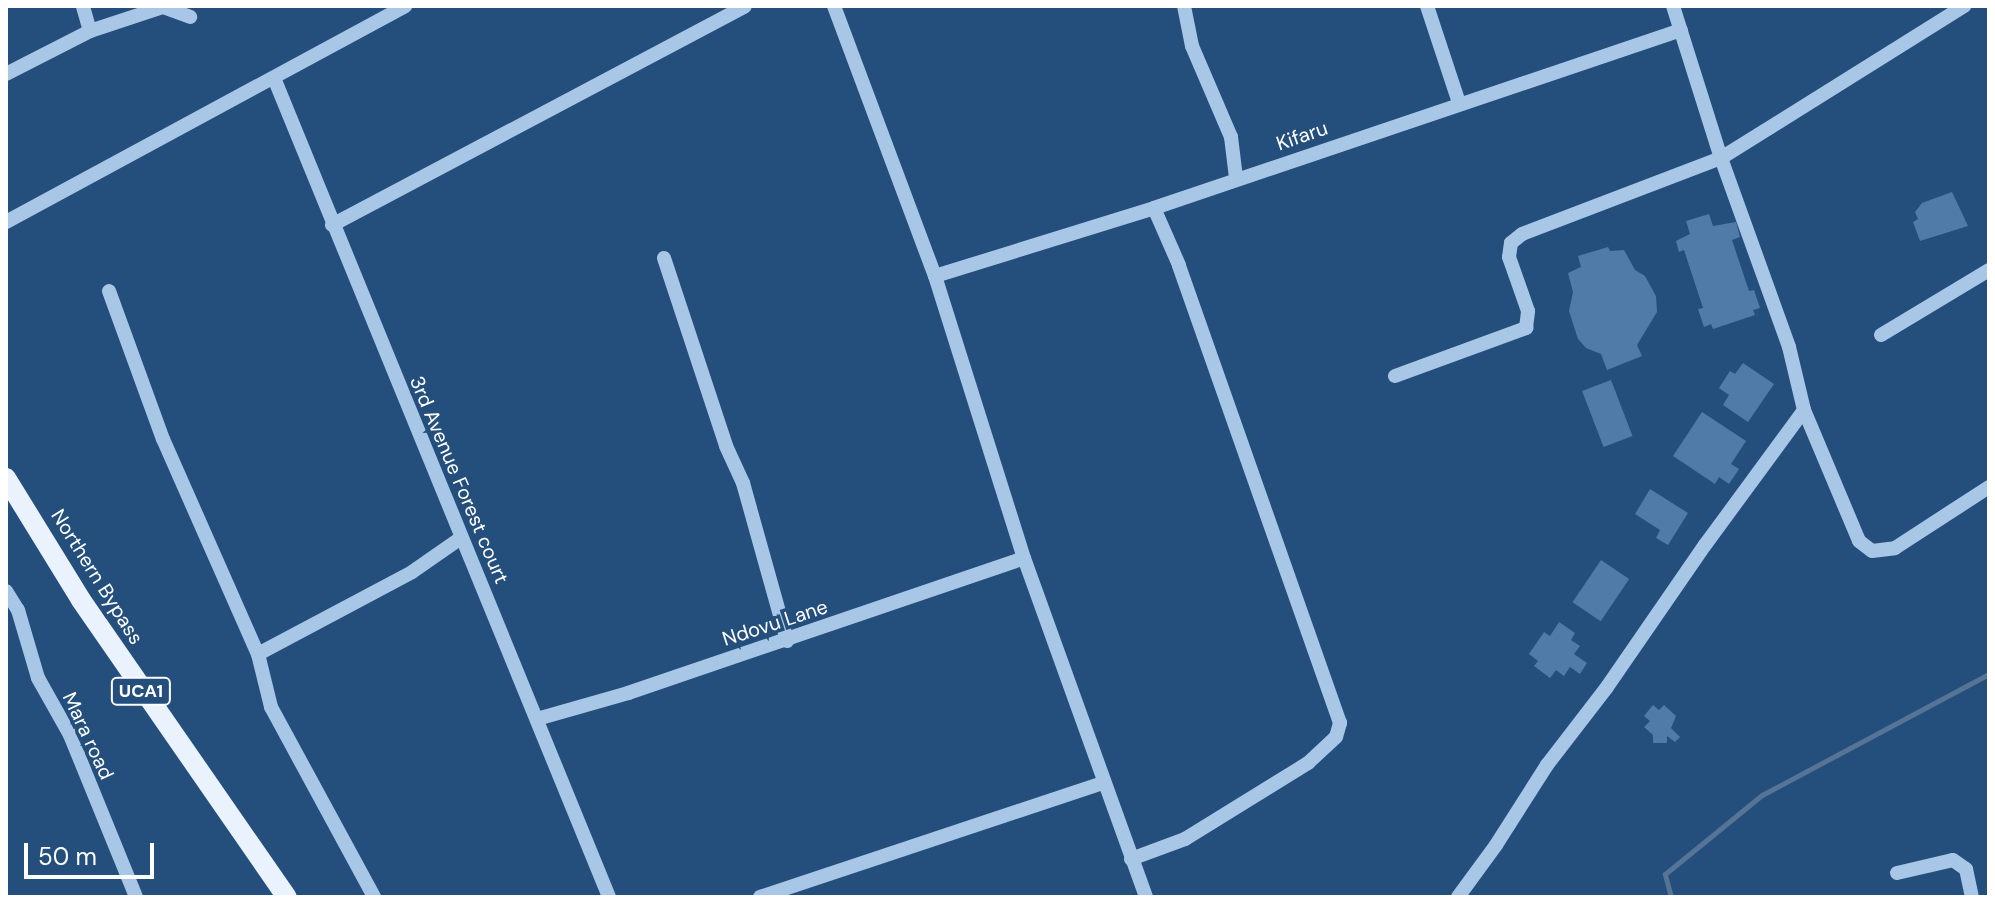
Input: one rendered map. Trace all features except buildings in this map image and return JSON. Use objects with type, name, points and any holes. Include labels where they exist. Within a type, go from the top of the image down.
[{"type":"main road","name":"Northern Bypass","points":[[6,478],[106,638],[287,897]]},
{"type":"street","points":[[83,6],[90,31]]},
{"type":"street","points":[[6,222],[405,6]]},
{"type":"street","points":[[332,225],[745,6]]},
{"type":"street","points":[[834,6],[935,276],[1024,558],[1102,783],[1146,897]]},
{"type":"street","points":[[1184,6],[1192,46],[1231,137],[1236,178]]},
{"type":"street","points":[[1427,6],[1459,103]]},
{"type":"street","points":[[1673,6],[1721,158],[1768,285],[1804,410],[1863,548],[1872,551],[1895,548],[1989,487]]},
{"type":"street","points":[[6,74],[90,31],[163,7],[190,17]]},
{"type":"street","points":[[1395,376],[1526,328],[1528,311],[1509,257],[1511,243],[1522,234],[1721,158],[1956,8]]},
{"type":"street","name":"Kifaru","points":[[935,276],[1154,208],[1681,30]]},
{"type":"street","name":"3rd Avenue Forest court","points":[[274,78],[609,897]]},
{"type":"street","points":[[1131,859],[1185,839],[1308,763],[1336,737],[1340,723],[1179,265],[1154,208]]},
{"type":"street","points":[[664,258],[726,446],[743,483],[787,641]]},
{"type":"street","points":[[1881,335],[1989,270]]},
{"type":"street","points":[[109,291],[163,439],[258,654],[271,707],[374,897]]},
{"type":"street","points":[[1458,897],[1496,845],[1547,765],[1607,687],[1705,545],[1804,410]]},
{"type":"street","points":[[258,654],[412,572],[461,538]]},
{"type":"street","name":"Ndovu Lane","points":[[537,719],[787,641],[1024,558]]},
{"type":"street","name":"Mara road","points":[[6,591],[18,610],[38,678],[70,735],[136,897]]},
{"type":"street","points":[[760,897],[1102,783]]},
{"type":"street","points":[[1897,873],[1953,860],[1966,869],[1972,897]]},
{"type":"waterway","points":[[1671,897],[1665,874],[1762,795],[1989,674]]}]
